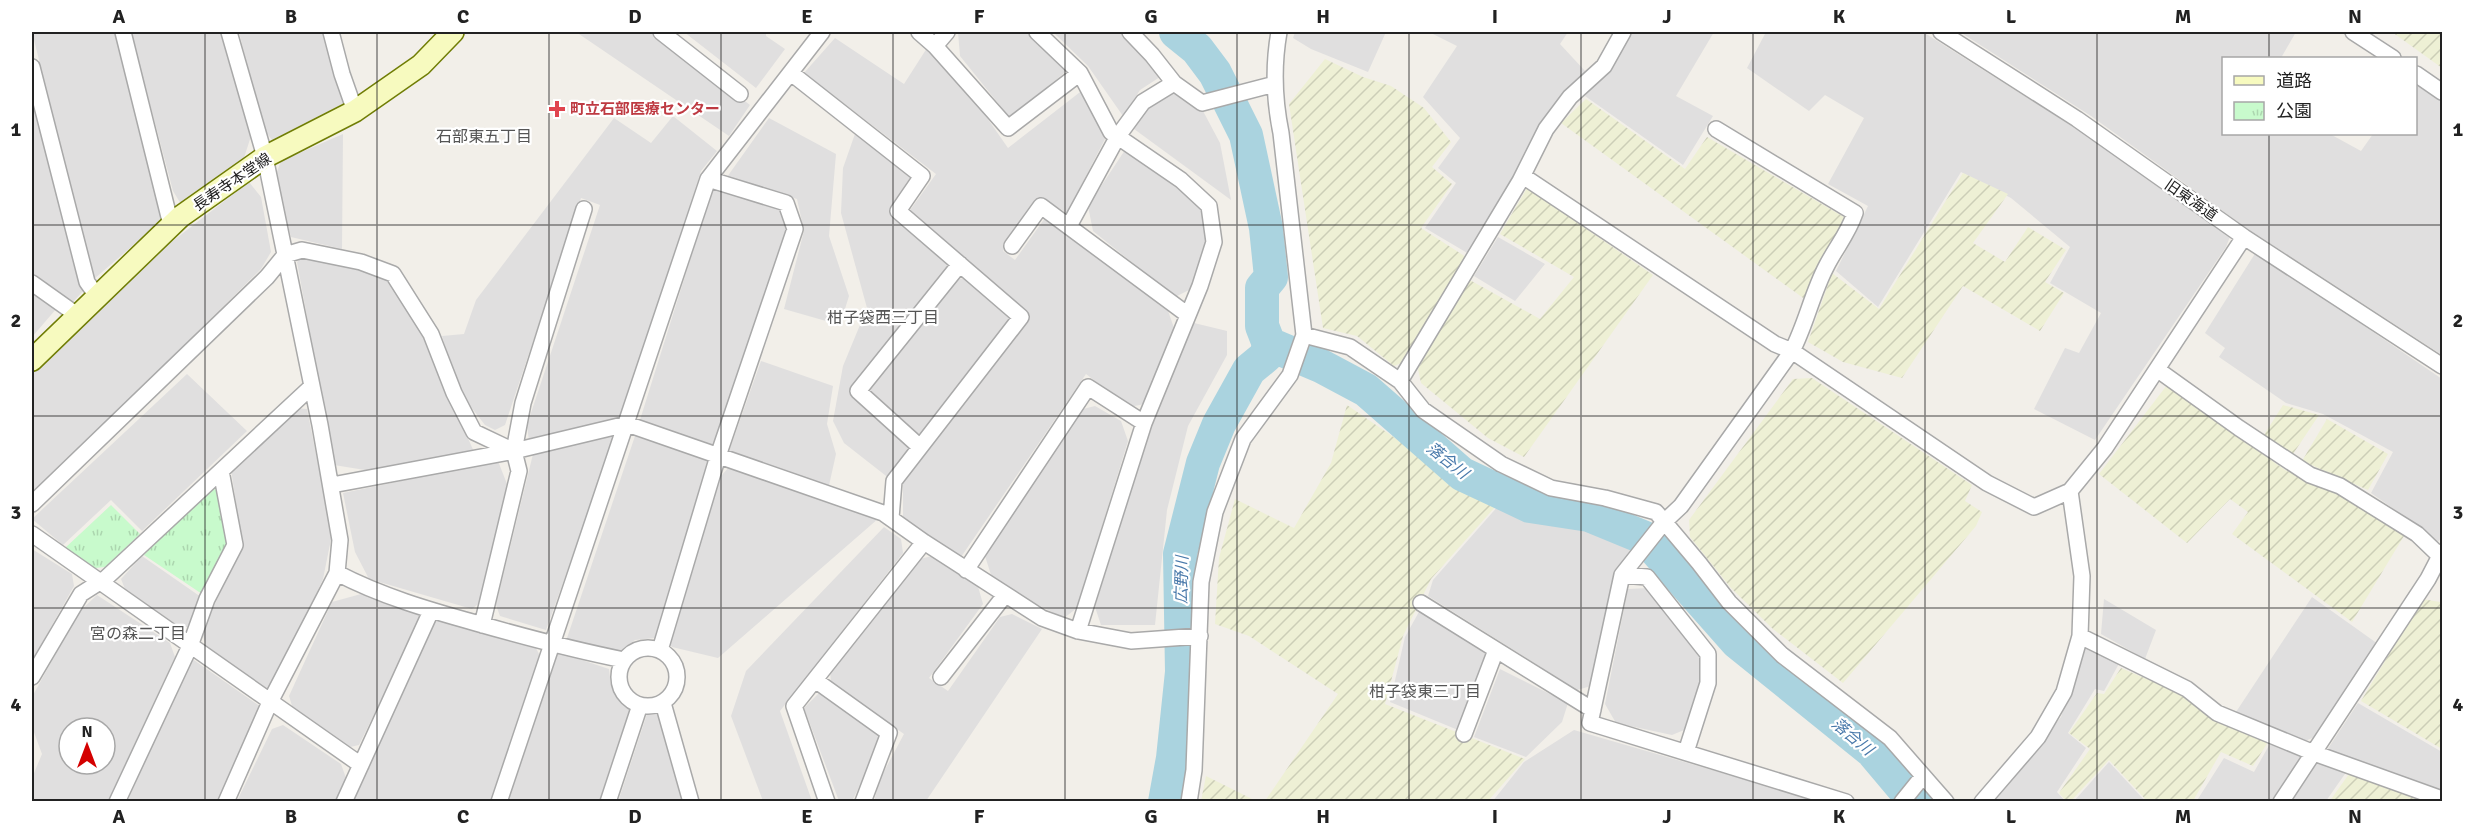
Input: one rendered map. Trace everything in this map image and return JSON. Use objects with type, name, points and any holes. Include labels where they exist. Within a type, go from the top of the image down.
[{"type":"main road","name":"長寿寺本堂線","points":[[32,360],[171,225],[265,157],[355,111],[421,65],[453,32]]},
{"type":"street","points":[[123,32],[171,225]]},
{"type":"street","points":[[226,801],[270,702],[337,573],[340,540],[332,485],[265,157],[229,32]]},
{"type":"street","points":[[331,32],[355,111]]},
{"type":"street","points":[[662,32],[740,94]]},
{"type":"street","points":[[499,801],[708,179],[822,32]]},
{"type":"street","points":[[919,32],[935,45],[1008,128],[1080,73]]},
{"type":"street","points":[[935,45],[947,32]]},
{"type":"street","points":[[1037,32],[1080,73],[1111,132],[1181,180],[1209,207],[1214,242],[1188,315],[1144,423],[1078,631]]},
{"type":"street","points":[[1130,32],[1174,83],[1202,103],[1275,84]]},
{"type":"street","points":[[1189,801],[1194,770],[1201,582],[1215,513],[1243,440],[1290,375],[1304,335],[1281,134],[1275,102],[1275,57],[1279,32]]},
{"type":"street","points":[[1400,381],[1523,176],[1545,129],[1570,98],[1604,66],[1623,32]]},
{"type":"street","name":"旧東海道","points":[[1941,32],[2077,119],[2244,237],[2442,366]]},
{"type":"street","points":[[2353,32],[2391,57]]},
{"type":"street","points":[[32,68],[87,282],[98,296]]},
{"type":"street","points":[[791,73],[922,176],[898,211],[1021,317],[894,481],[891,518]]},
{"type":"street","points":[[2417,75],[2442,92]]},
{"type":"street","points":[[1069,226],[1118,136],[1143,102],[1174,83]]},
{"type":"street","points":[[1716,129],[1855,213],[1849,231],[1826,267],[1800,335],[1791,351],[1681,506],[1664,522],[1622,575],[1590,723],[1846,801]]},
{"type":"street","points":[[1523,176],[1775,344],[1791,351],[1987,483],[2034,507],[2070,491],[2105,448],[2244,237]]},
{"type":"street","points":[[660,651],[718,456],[795,230],[786,203],[708,179]]},
{"type":"street","points":[[1012,246],[1041,206],[1188,315]]},
{"type":"street","points":[[482,625],[519,471],[514,451],[523,403],[584,209]]},
{"type":"street","points":[[32,504],[267,277],[285,255],[302,249],[361,262],[393,274],[431,334],[454,393],[474,432],[514,451]]},
{"type":"street","points":[[920,447],[858,391],[960,264]]},
{"type":"street","points":[[32,283],[77,315]]},
{"type":"street","points":[[1304,335],[1350,347],[1400,381],[1423,410],[1501,464],[1551,488],[1605,498],[1656,513],[1700,563],[1729,602],[1782,655],[1890,738],[1946,801]]},
{"type":"street","points":[[2158,370],[2310,475],[2340,486],[2416,534],[2442,555],[2281,801]]},
{"type":"street","points":[[32,677],[81,594],[106,578],[312,387]]},
{"type":"street","points":[[966,570],[1088,387],[1144,423]]},
{"type":"street","points":[[332,485],[514,451],[627,424],[883,513],[966,570],[1042,618],[1078,631],[1131,641],[1200,636]]},
{"type":"street","points":[[117,801],[190,646],[207,599],[235,545],[221,471]]},
{"type":"street","points":[[1982,801],[2038,737],[2064,692],[2080,636],[2082,576],[2070,491]]},
{"type":"street","points":[[32,534],[361,765]]},
{"type":"street","points":[[827,801],[794,706],[924,542]]},
{"type":"street","points":[[337,573],[361,585],[431,611],[552,645],[624,660]]},
{"type":"street","points":[[1622,575],[1647,577],[1708,654],[1708,683],[1686,752]]},
{"type":"street","points":[[941,677],[1005,595]]},
{"type":"street","points":[[1421,603],[1593,710]]},
{"type":"street","points":[[344,801],[431,611]]},
{"type":"street","points":[[2080,636],[2187,689],[2217,713],[2314,753],[2442,799]]},
{"type":"street","points":[[640,649],[660,651],[673,663],[677,671],[675,689],[663,703],[647,707],[631,702],[620,687],[620,669],[624,660],[640,649]]},
{"type":"street","points":[[1464,734],[1496,650]]},
{"type":"street","points":[[815,680],[889,733],[863,801]]},
{"type":"street","points":[[663,703],[691,801]]},
{"type":"street","points":[[608,801],[640,705]]},
{"type":"street","points":[[1902,801],[1923,776]]},
{"type":"shaded area","points":[[32,32],[118,32],[164,210],[160,222],[94,279]]},
{"type":"shaded area","points":[[131,32],[223,32],[251,136],[243,161],[181,204],[173,191]]},
{"type":"shaded area","points":[[239,32],[327,32],[344,103],[272,140],[263,128]]},
{"type":"shaded area","points":[[576,32],[655,32],[750,105],[729,136]]},
{"type":"shaded area","points":[[684,32],[766,32],[766,36],[785,49],[756,88]]},
{"type":"shaded area","points":[[958,32],[1030,32],[1069,69],[1010,118],[960,56]]},
{"type":"shaded area","points":[[1053,32],[1120,32],[1160,77],[1140,90],[1123,116],[1088,66]]},
{"type":"shaded area","points":[[1295,32],[1386,32],[1368,72],[1311,49],[1293,38]]},
{"type":"shaded area","points":[[1429,32],[1568,32],[1560,44],[1586,72],[1552,112],[1469,254],[1425,228],[1456,183],[1438,168],[1460,138],[1423,97],[1457,46]]},
{"type":"shaded area","points":[[1629,32],[1714,32],[1676,96],[1713,116],[1683,165],[1585,96],[1612,64]]},
{"type":"shaded area","points":[[1766,32],[1923,32],[2166,185],[2231,234],[2226,247],[2095,440],[2034,409],[2065,348],[2079,353],[2101,313],[2050,283],[2070,247],[2011,198],[1961,172],[1878,307],[1836,271],[1868,206],[1828,184],[1864,118],[1825,95],[1809,111],[1747,68]]},
{"type":"shaded area","points":[[1960,32],[2296,32],[2282,57],[2222,57],[2222,135],[2332,135],[2361,151],[2372,135],[2417,135],[2417,81],[2442,99],[2442,355],[2245,227],[2091,116]]},
{"type":"shaded area","points":[[835,38],[904,84],[927,48],[967,89],[1008,148],[1084,89],[1105,139],[1067,213],[1044,199],[1003,251],[1015,260],[1045,218],[1166,305],[1174,328],[1145,404],[1129,407],[1086,374],[961,557],[903,521],[903,478],[1030,315],[908,213],[936,174],[804,73]]},
{"type":"shaded area","points":[[1173,90],[1203,111],[1220,143],[1231,200],[1130,126],[1147,103]]},
{"type":"shaded area","points":[[32,93],[83,291],[73,302],[32,273]]},
{"type":"shaded area","points":[[673,116],[717,151],[701,171],[624,420],[529,441],[527,425],[600,205],[581,198],[505,425],[495,430],[485,425],[460,393],[442,336],[464,334],[476,300],[614,118],[651,143]]},
{"type":"shaded area","points":[[769,118],[836,154],[829,236],[849,296],[840,325],[784,309],[804,231],[797,199],[727,177]]},
{"type":"shaded area","points":[[856,131],[912,174],[915,181],[892,212],[947,259],[948,272],[853,394],[914,447],[890,479],[844,443],[833,421],[843,366],[867,308],[841,213],[843,168]]},
{"type":"shaded area","points":[[343,134],[342,249],[291,237],[275,177],[281,161]]},
{"type":"shaded area","points":[[1125,150],[1200,205],[1210,236],[1193,288],[1175,297],[1093,231],[1088,206]]},
{"type":"shaded area","points":[[249,182],[261,197],[271,252],[261,269],[32,495],[32,372],[156,254]]},
{"type":"shaded area","points":[[713,187],[782,206],[791,231],[719,444],[710,448],[639,423]]},
{"type":"shaded area","points":[[1498,237],[1545,264],[1515,301],[1474,276]]},
{"type":"shaded area","points":[[2256,252],[2442,379],[2442,537],[2437,543],[2428,533],[2371,493],[2393,452],[2323,414],[2286,403],[2219,357],[2225,348],[2205,333]]},
{"type":"shaded area","points":[[303,256],[370,271],[393,283],[426,337],[435,364],[475,454],[371,471],[334,465],[297,262]]},
{"type":"shaded area","points":[[970,278],[1011,315],[1012,325],[922,433],[911,433],[871,399],[869,387],[957,279]]},
{"type":"shaded area","points":[[32,290],[57,308],[32,337]]},
{"type":"shaded area","points":[[1194,323],[1227,331],[1227,355],[1188,426],[1167,510],[1155,625],[1101,625],[1095,607],[1151,421]]},
{"type":"shaded area","points":[[761,361],[833,386],[827,424],[836,454],[828,490],[728,454]]},
{"type":"shaded area","points":[[187,374],[247,431],[142,531],[111,500],[63,545],[32,519]]},
{"type":"shaded area","points":[[1095,406],[1121,421],[1128,441],[1077,608],[1064,618],[1026,599],[992,578],[985,556],[1079,410]]},
{"type":"shaded area","points":[[294,408],[307,409],[332,534],[323,579],[271,693],[206,646],[202,632],[242,545],[231,469]]},
{"type":"shaded area","points":[[613,432],[615,438],[546,630],[500,616],[496,605],[533,454]]},
{"type":"shaded area","points":[[635,436],[711,460],[655,638],[635,640],[616,654],[566,641]]},
{"type":"shaded area","points":[[498,461],[507,484],[483,600],[472,609],[369,579],[355,552],[343,493]]},
{"type":"shaded area","points":[[730,466],[879,518],[718,658],[672,647],[668,642],[721,476]]},
{"type":"shaded area","points":[[1499,505],[1536,520],[1612,535],[1637,546],[1613,576],[1591,686],[1577,690],[1428,596],[1433,580]]},
{"type":"shaded area","points":[[884,527],[901,539],[903,553],[780,711],[812,801],[763,801],[731,716],[746,671]]},
{"type":"shaded area","points":[[32,549],[72,574],[74,586],[32,661]]},
{"type":"shaded area","points":[[142,556],[201,597],[189,627],[180,627],[125,589],[121,579]]},
{"type":"shaded area","points":[[932,556],[977,583],[983,604],[929,678],[948,691],[1000,617],[1012,614],[1042,629],[926,801],[874,801],[880,779],[904,734],[831,683],[830,671],[916,560]]},
{"type":"shaded area","points":[[1648,588],[1702,653],[1703,674],[1689,728],[1672,735],[1616,723],[1605,704],[1628,589]]},
{"type":"shaded area","points":[[361,594],[417,609],[421,619],[359,745],[350,747],[293,709],[289,696],[332,602]]},
{"type":"shaded area","points":[[97,595],[170,643],[175,657],[108,801],[32,801],[32,778],[42,754],[32,727],[32,697],[78,613]]},
{"type":"shaded area","points":[[2312,597],[2378,644],[2317,736],[2305,741],[2236,712]]},
{"type":"shaded area","points":[[2104,599],[2156,630],[2145,659],[2101,634]]},
{"type":"shaded area","points":[[1420,610],[1487,651],[1458,730],[1390,702],[1405,637]]},
{"type":"shaded area","points":[[436,617],[535,646],[542,660],[494,801],[351,802]]},
{"type":"shaded area","points":[[2086,643],[2121,660],[2104,691],[2095,689],[2068,733],[2086,748],[2057,792],[2065,801],[1993,802],[2061,717]]},
{"type":"shaded area","points":[[558,652],[609,669],[611,686],[630,709],[599,801],[508,802]]},
{"type":"shaded area","points":[[191,658],[261,707],[218,801],[127,802]]},
{"type":"shaded area","points":[[1500,669],[1568,703],[1562,722],[1526,757],[1474,737]]},
{"type":"shaded area","points":[[821,691],[881,734],[879,748],[852,801],[839,801],[804,708]]},
{"type":"shaded area","points":[[2358,703],[2442,752],[2442,792],[2327,750]]},
{"type":"shaded area","points":[[661,712],[687,801],[618,802],[647,714]]},
{"type":"shaded area","points":[[283,725],[341,764],[346,778],[335,801],[237,801],[272,729]]},
{"type":"shaded area","points":[[1574,730],[1819,801],[1492,802],[1524,762]]},
{"type":"shaded area","points":[[2271,742],[2303,757],[2276,801],[2196,802],[2224,758],[2254,772]]},
{"type":"shaded area","points":[[2316,761],[2347,771],[2326,801],[2289,802]]},
{"type":"shaded area","points":[[2109,762],[2145,801],[2074,801]]},
{"type":"green space","points":[[2392,32],[2442,32],[2442,68]]},
{"type":"green space","points":[[1325,59],[1363,77],[1391,86],[1424,108],[1451,142],[1432,167],[1452,184],[1421,228],[1466,257],[1404,362],[1394,366],[1357,336],[1323,328],[1289,104]]},
{"type":"green space","points":[[1586,99],[1685,169],[1707,137],[1844,217],[1806,300],[1561,123]]},
{"type":"green space","points":[[1963,173],[2008,194],[1973,243],[2005,262],[2028,227],[2066,250],[2045,282],[2064,293],[2040,331],[1963,286],[1902,378],[1843,362],[1808,342],[1832,273],[1879,309]]},
{"type":"green space","points":[[1527,188],[1653,275],[1524,457],[1488,438],[1421,383],[1418,369],[1468,279],[1540,319],[1574,277],[1500,234]]},
{"type":"green space","points":[[1812,378],[1972,485],[1965,501],[1982,512],[1976,526],[1843,683],[1773,629],[1731,588],[1690,537],[1689,520],[1793,379]]},
{"type":"green space","points":[[2167,385],[2285,470],[2356,499],[2407,531],[2352,622],[2232,534],[2248,512],[2230,499],[2187,543],[2099,474]]},
{"type":"green space","points":[[1347,405],[1495,507],[1431,579],[1403,636],[1385,704],[1525,759],[1488,801],[1265,801],[1338,694],[1249,636],[1215,624],[1219,558],[1235,499],[1294,528],[1331,463]]},
{"type":"green space","points":[[2283,405],[2319,415],[2293,454],[2264,435]]},
{"type":"green space","points":[[2327,419],[2388,454],[2368,490],[2302,461]]},
{"type":"green space","points":[[210,487],[218,491],[228,541],[202,594],[144,555]]},
{"type":"green space","points":[[111,505],[140,534],[105,567],[95,568],[65,548]]},
{"type":"green space","points":[[2422,599],[2440,602],[2442,599],[2442,749],[2361,701]]},
{"type":"green space","points":[[2121,668],[2182,694],[2220,723],[2268,742],[2253,766],[2221,752],[2193,801],[2147,801],[2109,760],[2071,801],[2066,801],[2059,793],[2090,749],[2069,733],[2097,693],[2104,694]]},
{"type":"green space","points":[[2349,774],[2430,801],[2329,802]]},
{"type":"green space","points":[[1206,776],[1256,801],[1201,801]]},
{"type":"waterway","name":"落合川","points":[[1176,32],[1197,49],[1215,73],[1246,135],[1266,228],[1271,277],[1262,288],[1262,326],[1269,344],[1321,366],[1366,390],[1462,474],[1530,506],[1589,515],[1645,538],[1737,642],[1872,751],[1915,802]]},
{"type":"waterway","name":"広野川","points":[[1165,802],[1173,758],[1182,672],[1180,554],[1203,463],[1219,424],[1249,370],[1266,356],[1269,344]]},
{"type":"place","name":"町立石部医療センター","points":[[557,109]]},
{"type":"district","name":"石部東五丁目","points":[[484,136]]},
{"type":"district","name":"柑子袋西三丁目","points":[[883,317]]},
{"type":"district","name":"宮の森二丁目","points":[[138,633]]},
{"type":"district","name":"柑子袋東三丁目","points":[[1425,691]]}]
